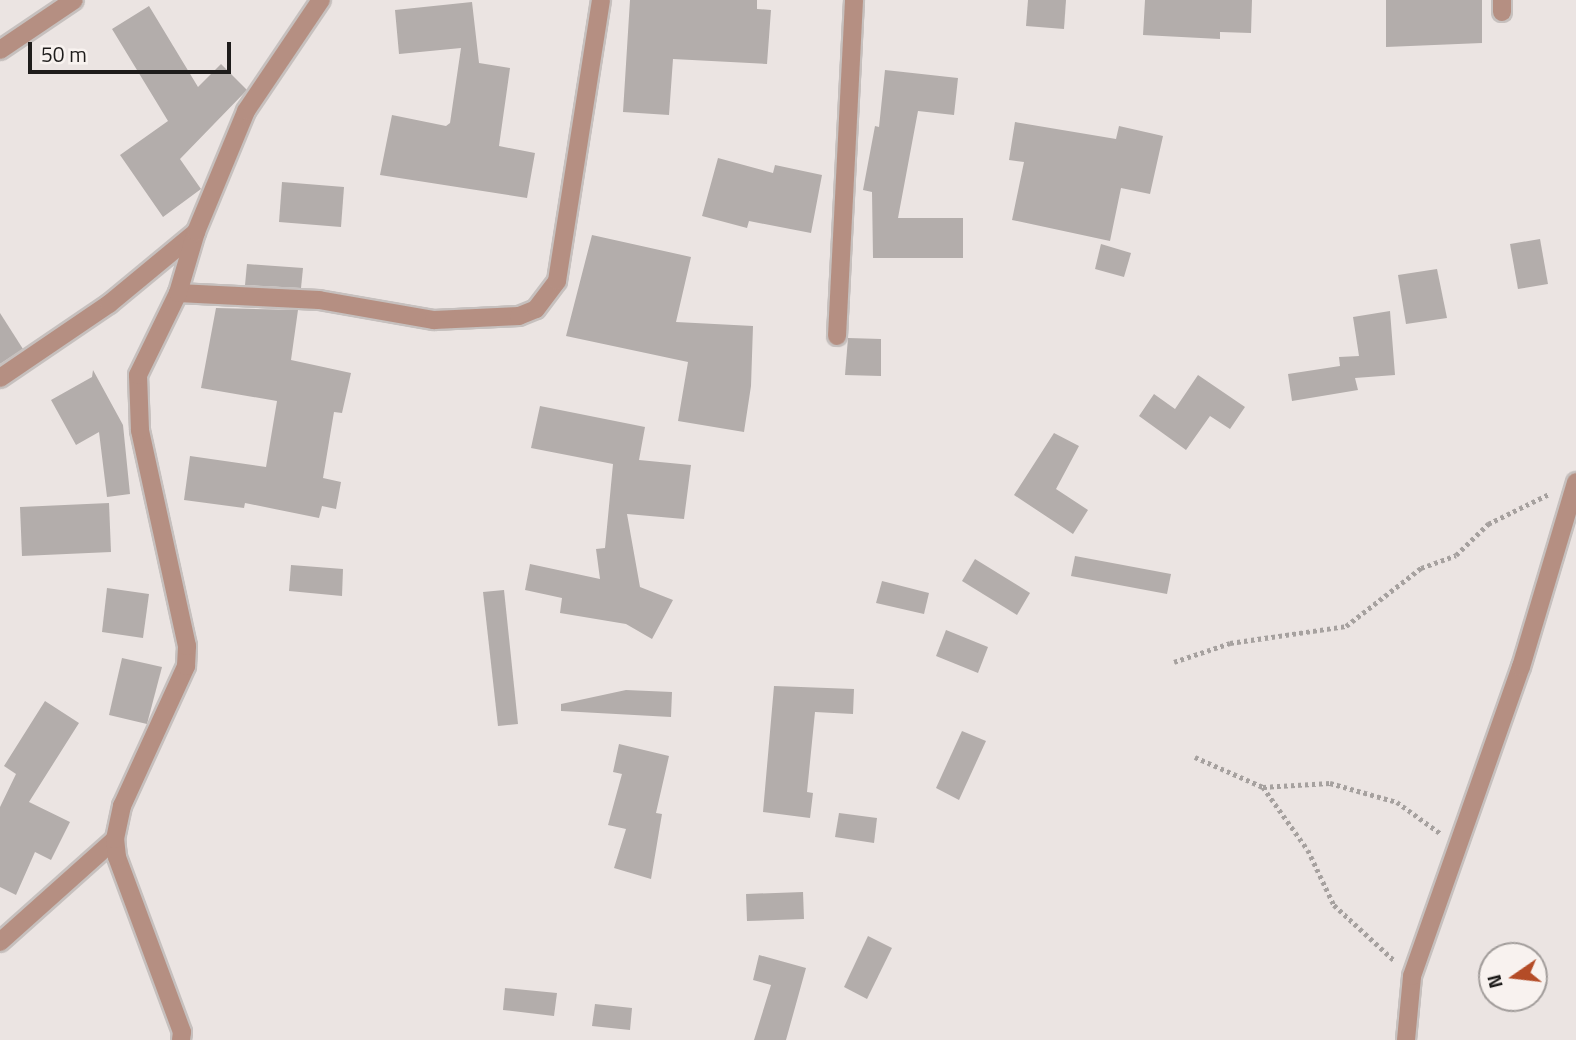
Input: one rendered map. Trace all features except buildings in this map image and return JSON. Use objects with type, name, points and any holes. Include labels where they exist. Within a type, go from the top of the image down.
[{"type":"street","points":[[0,50],[75,0]]},
{"type":"street","points":[[181,1040],[182,1032],[117,857],[115,839],[122,806],[186,666],[187,646],[136,398],[138,375],[178,293],[196,232],[252,99],[321,0]]},
{"type":"street","points":[[178,293],[319,300],[434,320],[519,316],[536,309],[556,281],[601,0]]},
{"type":"street","points":[[837,336],[854,0]]},
{"type":"street","points":[[0,378],[109,304],[196,232]]},
{"type":"street","points":[[1406,1040],[1412,976],[1521,667],[1576,482]]},
{"type":"street","points":[[0,942],[115,839]]},
{"type":"path","points":[[1174,662],[1230,643],[1346,626],[1421,568],[1456,555],[1488,524],[1576,482]]},
{"type":"path","points":[[1195,757],[1263,787],[1330,783],[1396,803],[1432,823],[1455,849]]},
{"type":"path","points":[[1263,787],[1308,850],[1334,905],[1412,976]]}]
